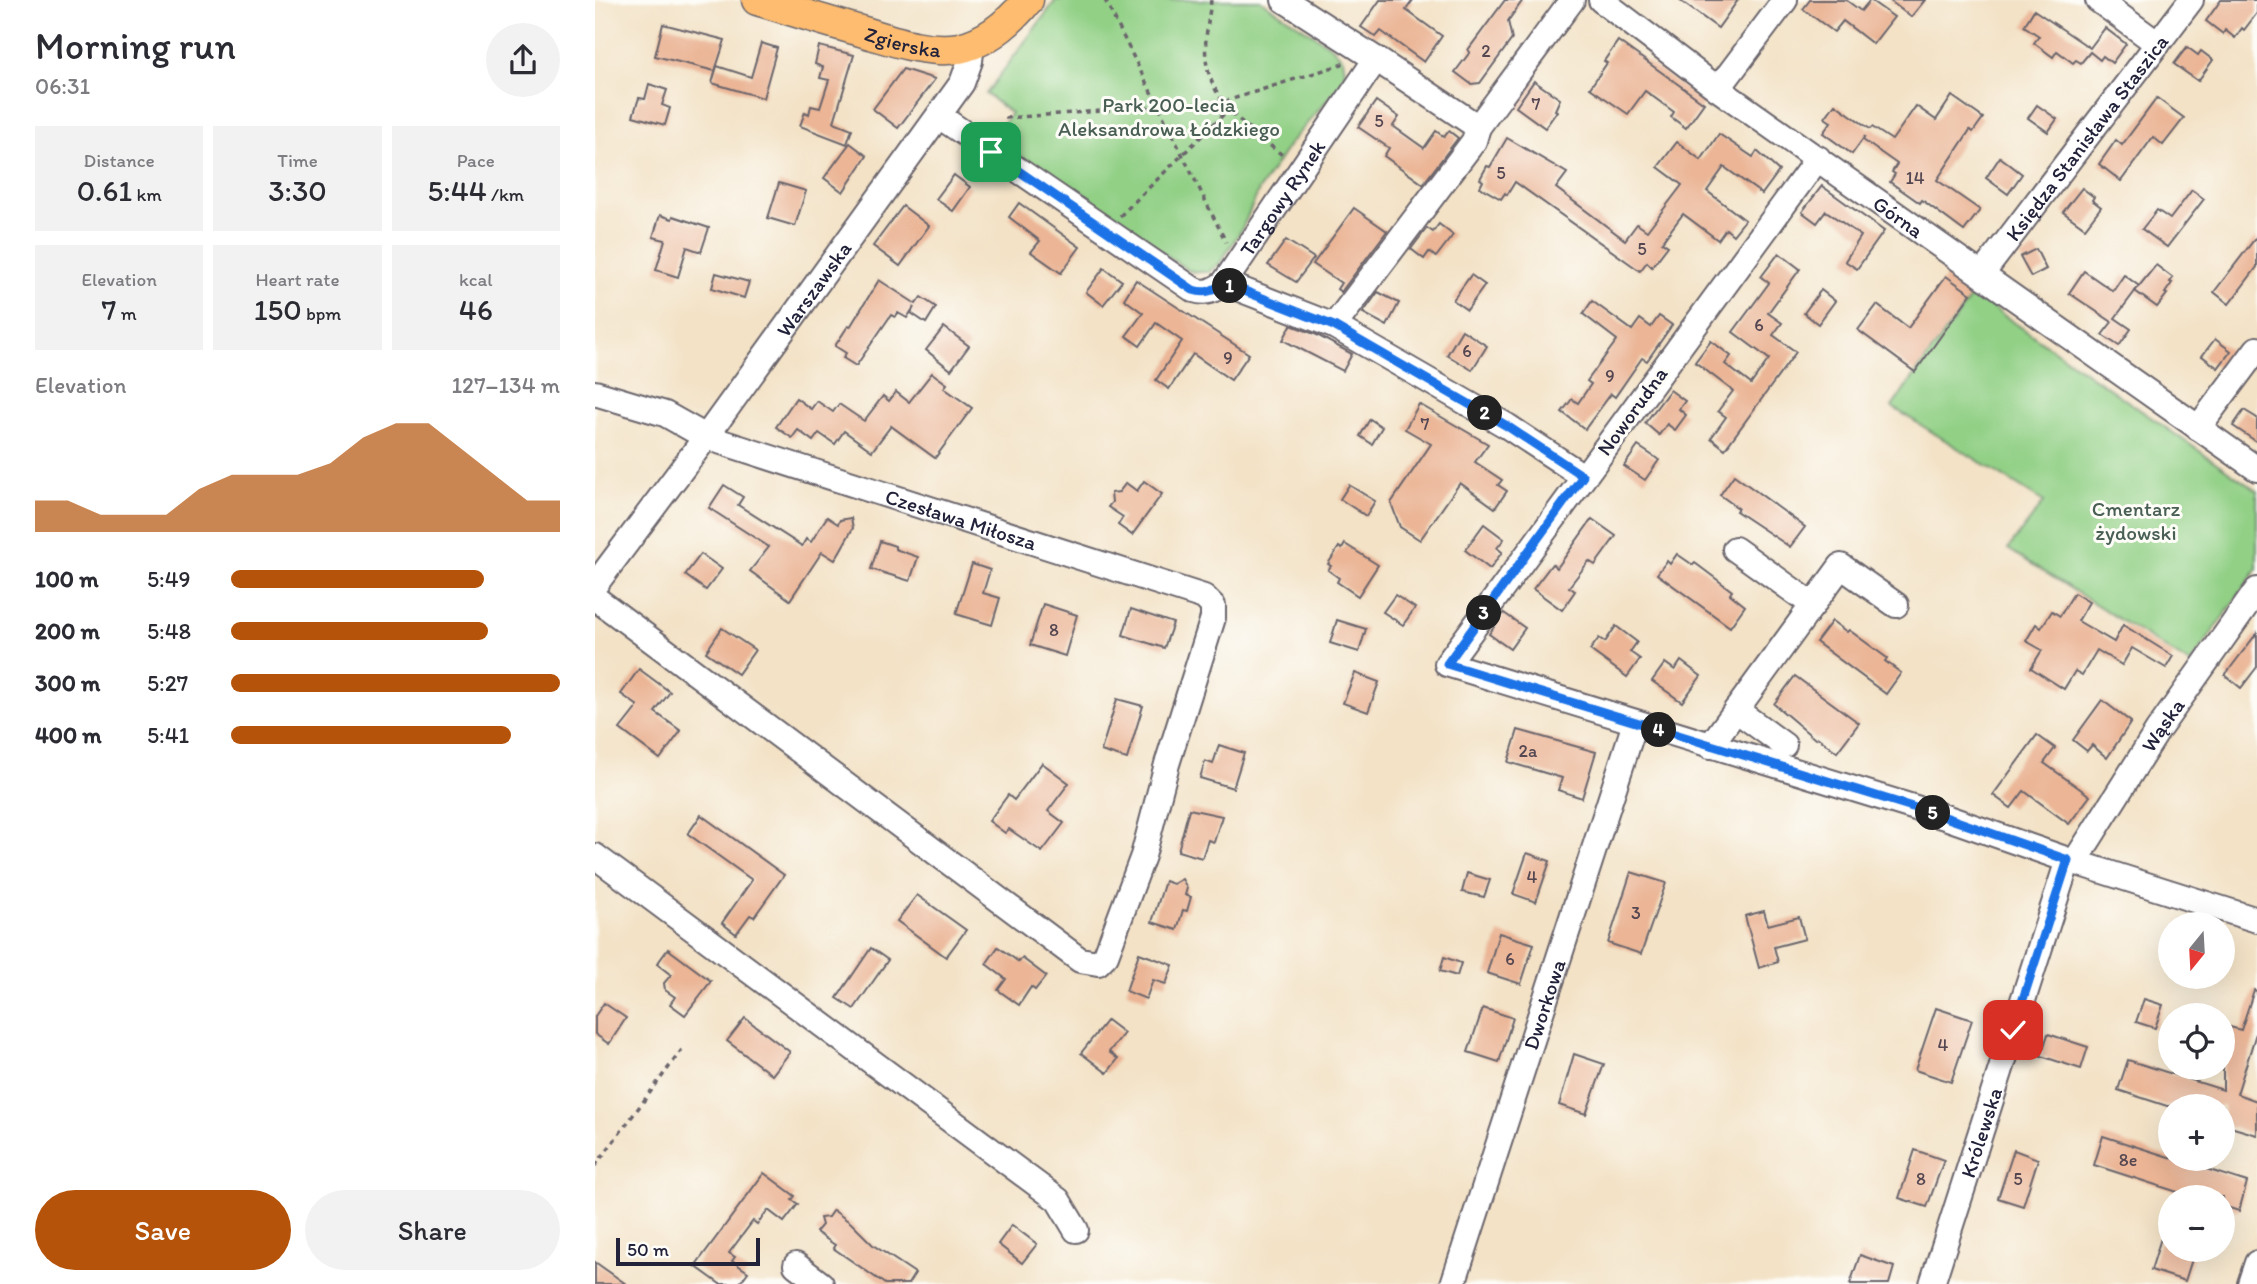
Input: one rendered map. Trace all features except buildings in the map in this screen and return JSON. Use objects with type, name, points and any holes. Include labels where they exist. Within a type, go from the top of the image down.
[{"type":"main road","name":"Zgierska","points":[[757,0],[921,47],[939,49],[972,44]]},
{"type":"main road","points":[[972,44],[999,29],[1028,0]]},
{"type":"street","points":[[1284,0],[1478,127]]},
{"type":"street","points":[[1334,326],[1474,141],[1478,127],[1572,0]]},
{"type":"street","name":"Górna","points":[[1601,0],[1718,89],[2257,469]]},
{"type":"street","points":[[1718,89],[1786,0]]},
{"type":"street","points":[[2098,0],[2158,44]]},
{"type":"street","name":"Księdza Stanisława Staszica","points":[[1982,274],[2191,0]]},
{"type":"street","name":"Warszawska","points":[[595,585],[939,116],[966,74],[972,44]]},
{"type":"street","name":"Targowy Rynek","points":[[1224,283],[1375,59]]},
{"type":"street","points":[[939,116],[1193,290],[1203,293],[1224,283],[1334,326],[1507,426],[1583,476]]},
{"type":"street","name":"Noworudna","points":[[1635,723],[1447,664],[1818,159]]},
{"type":"street","points":[[2198,428],[2257,349]]},
{"type":"street","name":"Czesława Miłosza","points":[[595,393],[665,414],[706,437],[1204,597],[1213,606],[1213,618],[1167,764],[1143,856],[1106,956],[1098,963],[1080,960],[595,598]]},
{"type":"street","points":[[1735,549],[1813,605]]},
{"type":"street","points":[[1710,746],[1841,566],[1896,605]]},
{"type":"street","name":"Wąska","points":[[2071,861],[2158,730],[2257,590]]},
{"type":"street","points":[[1736,710],[1784,745]]},
{"type":"street","points":[[1635,723],[1945,817],[2071,861],[2257,920]]},
{"type":"street","name":"Dworkowa","points":[[1453,1284],[1635,723]]},
{"type":"street","points":[[595,856],[1058,1200],[1076,1230]]},
{"type":"street","name":"Królewska","points":[[1932,1284],[2071,861]]},
{"type":"street","points":[[2250,1284],[2257,1263]]},
{"type":"street","points":[[796,1265],[821,1284]]},
{"type":"path","points":[[1105,0],[1231,252]]},
{"type":"path","points":[[1211,0],[1205,57],[1209,76],[1236,119],[1285,157]]},
{"type":"path","points":[[1005,118],[1223,102],[1348,63]]},
{"type":"path","points":[[1114,222],[1228,110]]},
{"type":"path","points":[[595,1166],[684,1047]]},
{"type":"green space","name":"Park 200-lecia Aleksandrowa Łódzkiego","points":[[1056,0],[1260,0],[1332,47],[1343,59],[1345,71],[1341,84],[1290,143],[1259,190],[1242,229],[1220,263],[1209,272],[1188,270],[994,138],[1011,113],[986,94]]},
{"type":"green space","name":"Cmentarz żydowski","points":[[1973,294],[2257,491],[2257,569],[2190,664],[2008,549],[2044,502],[1892,407]]},
{"type":"route","points":[[991,152],[1193,290],[1203,293],[1224,283],[1334,326],[1429,379],[1583,476],[1447,664],[1945,817],[2068,860],[2013,1030]]}]
